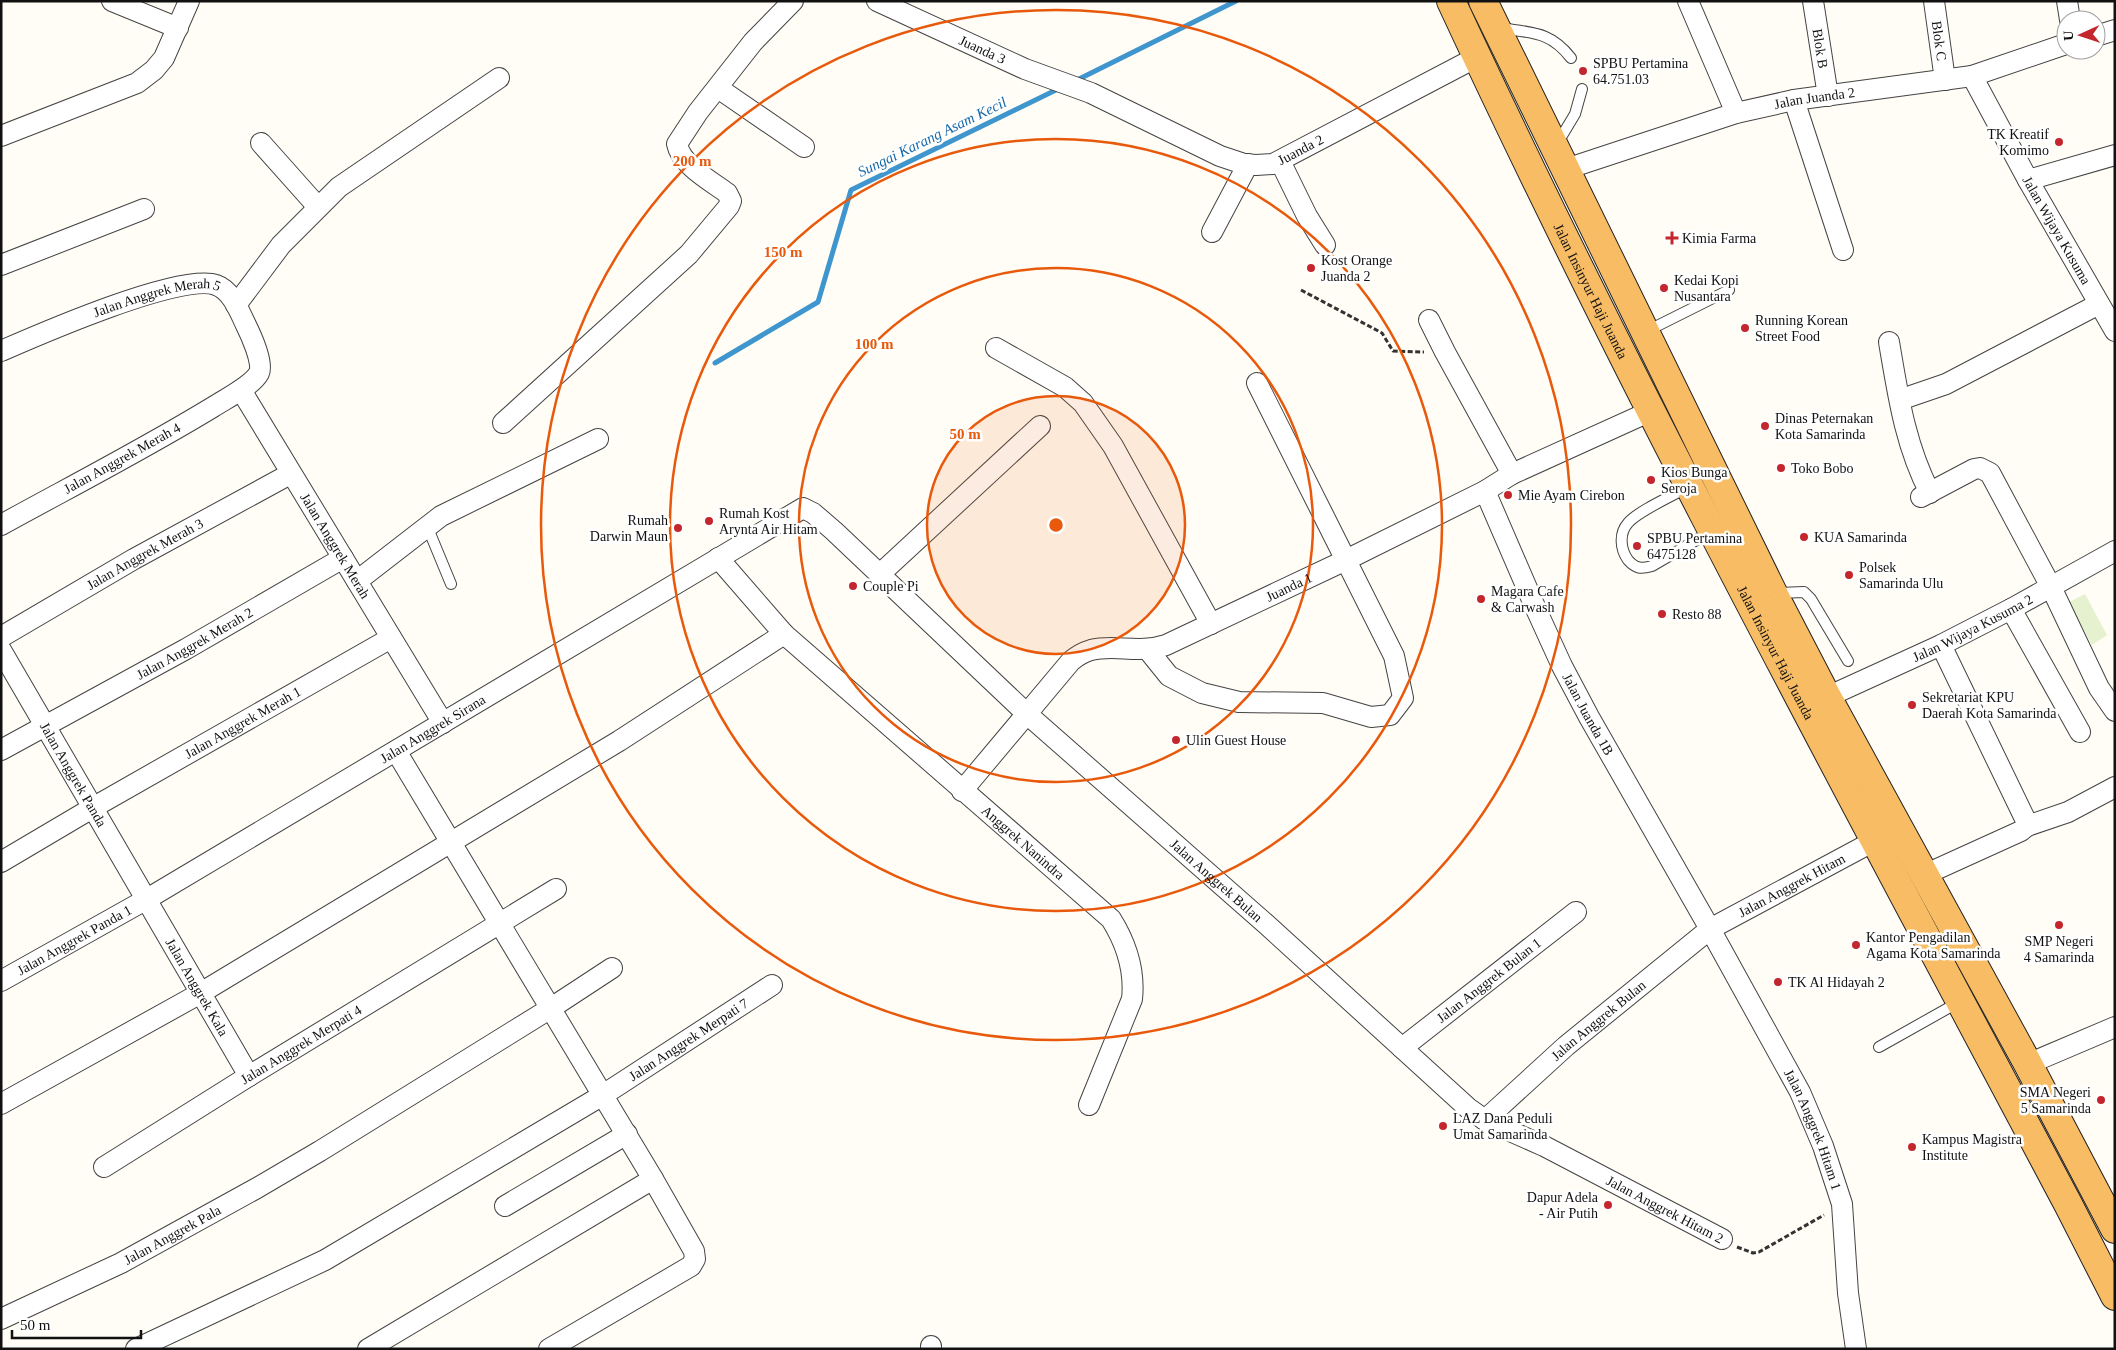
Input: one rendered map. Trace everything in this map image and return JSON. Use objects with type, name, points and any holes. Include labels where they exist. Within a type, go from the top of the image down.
[{"type":"highway","name":"Jalan Insinyur Haji Juanda","points":[[1452,1],[1477,57],[1712,531],[1761,599],[1827,697],[2028,1064],[2115,1229]]},
{"type":"highway","name":"Jalan Insinyur Haji Juanda","points":[[1484,1],[1646,332],[1761,599],[1874,841],[2064,1195],[2115,1296]]},
{"type":"street","points":[[112,1],[178,28]]},
{"type":"street","points":[[1,136],[137,83],[160,64],[190,1]]},
{"type":"street","points":[[503,423],[689,254],[729,206],[731,200],[728,193],[688,162],[679,153],[677,144],[698,112],[753,42],[793,1]]},
{"type":"street","name":"Juanda 3","points":[[877,1],[1025,69],[1091,93]]},
{"type":"street","points":[[1688,1],[1736,113]]},
{"type":"street","name":"Blok B","points":[[1813,1],[1828,96]]},
{"type":"street","name":"Blok C","points":[[1934,1],[1945,80]]},
{"type":"street","name":"Jalan Juanda 2","points":[[1561,158],[1794,100],[1972,76],[2056,47]]},
{"type":"street","name":"Juanda 2","points":[[1091,93],[1220,156],[1248,164],[1266,165],[1280,161],[1477,57]]},
{"type":"street","name":"Jalan Wijaya Kusuma","points":[[1972,76],[2028,180],[2115,331]]},
{"type":"street","points":[[236,305],[281,245],[339,187],[499,78]]},
{"type":"street","points":[[718,88],[804,146]]},
{"type":"street","points":[[1794,100],[1843,250]]},
{"type":"street","points":[[261,143],[318,207]]},
{"type":"street","points":[[2028,180],[2115,155]]},
{"type":"street","points":[[1280,161],[1307,216],[1325,246]]},
{"type":"street","points":[[1212,232],[1248,164]]},
{"type":"street","points":[[1,265],[144,209]]},
{"type":"street","name":"Jalan Anggrek Merah 5","points":[[1,351],[82,318],[162,290],[183,284],[206,283],[216,285],[224,290],[236,305],[250,333],[259,360],[258,375],[241,390]]},
{"type":"street","points":[[1908,397],[1946,384],[2099,304]]},
{"type":"street","points":[[1430,320],[1445,352],[1512,474]]},
{"type":"street","points":[[1890,342],[1900,406],[1910,447],[1926,495],[1974,469],[1980,468],[1988,471],[2051,587],[2099,688],[2115,711]]},
{"type":"street","points":[[996,348],[1065,387],[1083,403],[1113,446],[1211,624]]},
{"type":"street","points":[[1148,650],[1169,676],[1202,692],[1239,702],[1323,703],[1371,717],[1390,715],[1403,698],[1394,656],[1257,383]]},
{"type":"street","name":"Jalan Anggrek Merah","points":[[241,390],[290,474],[444,723]]},
{"type":"street","name":"Jalan Anggrek Merah 4","points":[[1,525],[191,420],[241,390]]},
{"type":"street","name":"Juanda 1","points":[[962,791],[1071,661],[1086,651],[1094,649],[1148,650],[1166,645],[1486,491],[1512,474],[1651,411]]},
{"type":"street","points":[[880,574],[1040,426]]},
{"type":"street","points":[[357,580],[427,526],[448,513],[598,439]]},
{"type":"street","name":"Jalan Anggrek Merah 3","points":[[1,637],[134,560],[290,474]]},
{"type":"street","name":"Jalan Juanda 1B","points":[[1486,491],[1562,666],[1588,717],[1710,929]]},
{"type":"street","name":"Jalan Anggrek Bulan","points":[[718,558],[803,508],[813,513],[1027,714],[1266,924],[1468,1108],[1485,1120],[1566,1046],[1710,929]]},
{"type":"street","name":"Jalan Wijaya Kusuma 2","points":[[1827,697],[1941,645],[2011,610],[2115,550]]},
{"type":"street","name":"Jalan Anggrek Merah 2","points":[[1,750],[186,649],[343,558]]},
{"type":"street","name":"Anggrek Nanindra","points":[[718,558],[784,634],[962,791],[1106,912],[1117,928],[1126,946],[1131,969],[1132,999],[1089,1105]]},
{"type":"street","name":"Jalan Anggrek Sirana","points":[[147,899],[718,558]]},
{"type":"street","points":[[2011,610],[2080,732]]},
{"type":"street","points":[[1,1104],[200,994],[619,741],[784,634]]},
{"type":"street","name":"Jalan Anggrek Merah 1","points":[[94,807],[391,638]]},
{"type":"street","points":[[1941,645],[2027,826]]},
{"type":"street","name":"Jalan Anggrek Panda","points":[[1,650],[147,899]]},
{"type":"street","points":[[396,751],[654,1179],[694,1251],[694,1264],[549,1349]]},
{"type":"street","points":[[1924,874],[2022,831],[2027,826],[2068,812],[2115,786]]},
{"type":"street","points":[[1,862],[94,807]]},
{"type":"street","name":"Jalan Anggrek Hitam","points":[[1710,929],[1874,841]]},
{"type":"street","name":"Jalan Anggrek Merpati 4","points":[[104,1167],[248,1076],[556,889]]},
{"type":"street","name":"Jalan Anggrek Panda 1","points":[[1,981],[147,899]]},
{"type":"street","name":"Jalan Anggrek Kala","points":[[147,899],[248,1076]]},
{"type":"street","name":"Jalan Anggrek Bulan 1","points":[[1402,1048],[1576,912]]},
{"type":"street","name":"Jalan Anggrek Hitam 1","points":[[1710,929],[1800,1092],[1823,1146],[1842,1204],[1848,1293],[1856,1349]]},
{"type":"street","name":"Jalan Anggrek Pala","points":[[1,1319],[154,1246],[338,1140],[612,968]]},
{"type":"street","name":"Jalan Anggrek Merpati 7","points":[[136,1349],[325,1260],[603,1095],[772,984]]},
{"type":"street","points":[[2028,1064],[2115,1027]]},
{"type":"street","name":"Jalan Anggrek Hitam 2","points":[[1485,1120],[1544,1146],[1722,1240]]},
{"type":"street","points":[[505,1206],[627,1134]]},
{"type":"street","points":[[368,1349],[654,1179]]},
{"type":"lane","points":[[1496,28],[1542,35],[1561,45],[1571,58]]},
{"type":"lane","points":[[1561,158],[1582,88]]},
{"type":"lane","points":[[1646,332],[1729,290]]},
{"type":"lane","points":[[1689,486],[1628,523],[1622,536],[1625,555],[1635,567],[1646,568],[1712,531]]},
{"type":"lane","points":[[427,526],[451,584]]},
{"type":"lane","points":[[1761,599],[1787,591],[1804,592],[1811,599],[1848,661]]},
{"type":"lane","points":[[1879,1047],[1959,1001]]},
{"type":"path","points":[[1301,290],[1382,333],[1394,351],[1445,352]]},
{"type":"path","name":"Jalan Anggrek Hitam 2","points":[[1722,1240],[1747,1251],[1759,1252],[1770,1248],[1842,1204]]},
{"type":"green space","points":[[2085,594],[2107,635],[2092,645],[2069,602]]},
{"type":"waterway","name":"Sungai Karang Asam Kecil","points":[[1075,81],[1236,1]]},
{"type":"waterway","name":"Sungai Karang Asam Kecil","points":[[715,363],[818,302],[851,190],[1060,88]]},
{"type":"place","name":"SPBU Pertamina 64.751.03","points":[[1583,71]]},
{"type":"place","name":"TK Kreatif Komimo","points":[[2059,142]]},
{"type":"place","name":"Kimia Farma","points":[[1672,238]]},
{"type":"place","name":"Kost Orange Juanda 2","points":[[1311,268]]},
{"type":"place","name":"Kedai Kopi Nusantara","points":[[1664,288]]},
{"type":"place","name":"Running Korean Street Food","points":[[1745,328]]},
{"type":"place","name":"Dinas Peternakan Kota Samarinda","points":[[1765,426]]},
{"type":"place","name":"Toko Bobo","points":[[1781,468]]},
{"type":"place","name":"Kios Bunga Seroja","points":[[1651,480]]},
{"type":"place","name":"Mie Ayam Cirebon","points":[[1508,495]]},
{"type":"place","name":"Rumah Kost Arynta Air Hitam","points":[[709,521]]},
{"type":"place","name":"Rumah Darwin Maun","points":[[678,528]]},
{"type":"place","name":"KUA Samarinda","points":[[1804,537]]},
{"type":"place","name":"SPBU Pertamina 6475128","points":[[1637,546]]},
{"type":"place","name":"Polsek Samarinda Ulu","points":[[1849,575]]},
{"type":"place","name":"Couple Pi","points":[[853,586]]},
{"type":"place","name":"Magara Cafe & Carwash","points":[[1481,599]]},
{"type":"place","name":"Resto 88","points":[[1662,614]]},
{"type":"place","name":"Sekretariat KPU Daerah Kota Samarinda","points":[[1912,705]]},
{"type":"place","name":"Ulin Guest House","points":[[1176,740]]},
{"type":"place","name":"SMP Negeri 4 Samarinda","points":[[2059,925]]},
{"type":"place","name":"Kantor Pengadilan Agama Kota Samarinda","points":[[1856,945]]},
{"type":"place","name":"TK Al Hidayah 2","points":[[1778,982]]},
{"type":"place","name":"SMA Negeri 5 Samarinda","points":[[2101,1100]]},
{"type":"place","name":"LAZ Dana Peduli Umat Samarinda","points":[[1443,1126]]},
{"type":"place","name":"Kampus Magistra Institute","points":[[1912,1147]]},
{"type":"place","name":"Dapur Adela - Air Putih","points":[[1608,1205]]}]
